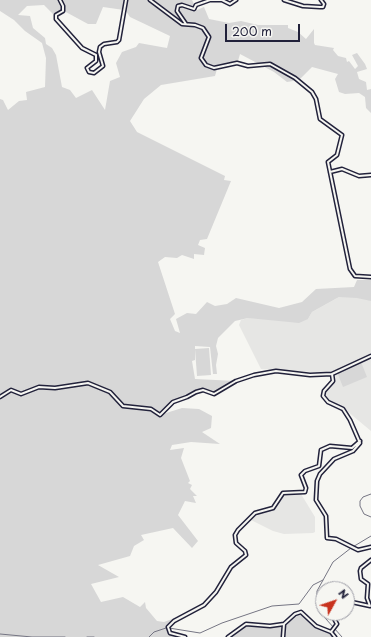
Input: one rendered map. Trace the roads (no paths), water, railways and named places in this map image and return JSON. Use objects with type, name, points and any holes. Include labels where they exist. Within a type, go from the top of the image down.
[{"type":"street","points":[[60,0],[63,6],[63,11],[56,15],[56,19],[82,48],[96,55],[96,61],[87,68],[89,72],[94,73],[103,66],[99,52],[100,47],[104,44],[117,42],[119,40],[126,0]]},
{"type":"street","points":[[150,0],[175,19],[186,25],[199,26],[208,35],[201,58],[206,65],[214,68],[237,63],[248,66],[270,64],[295,78],[312,92],[316,99],[320,119],[342,135],[337,155],[328,162],[350,269],[355,276],[371,277]]},
{"type":"street","points":[[186,25],[177,11],[178,6],[182,5],[194,9],[196,5],[210,0],[222,0],[230,4],[236,0]]},
{"type":"street","points":[[286,0],[303,6],[323,7],[324,4],[321,0]]},
{"type":"street","points":[[330,172],[338,169],[359,176],[371,175]]},
{"type":"street","points":[[0,397],[11,390],[21,394],[39,387],[55,388],[88,383],[110,392],[123,406],[151,409],[160,415],[173,402],[196,392],[203,390],[214,394],[236,381],[254,375],[276,371],[310,375],[332,374],[371,356]]},
{"type":"street","points":[[332,374],[333,381],[324,391],[323,396],[328,402],[343,409],[360,441]]},
{"type":"street","points":[[360,441],[357,448],[334,459],[320,474],[317,481],[316,497],[326,516],[327,538],[336,539],[358,550],[371,546]]},
{"type":"street","points":[[185,637],[170,633],[168,627],[174,621],[204,605],[216,592],[231,566],[246,555],[236,543],[235,535],[238,530],[255,514],[273,508],[283,494],[305,492],[306,488],[301,475],[305,471],[320,466],[321,450],[330,446],[349,448],[360,441]]},
{"type":"street","points":[[355,602],[370,606],[367,598],[368,584],[361,579],[360,571],[361,568],[371,560]]},
{"type":"street","points":[[228,637],[246,624],[277,626],[284,624],[295,614],[301,612],[316,626],[331,632],[335,637]]},
{"type":"street","points":[[331,632],[337,624],[335,621]]},
{"type":"street","points":[[283,637],[284,624]]},
{"type":"waterway","points":[[371,494],[363,497],[360,501],[360,506],[364,514],[371,517]]},
{"type":"waterway","points":[[342,637],[326,619],[317,604],[317,591],[333,562],[351,548],[371,536]]},
{"type":"waterway","points":[[169,628],[200,633],[222,623],[272,606],[299,604],[313,585],[323,580]]},
{"type":"waterway","points":[[149,637],[154,632],[166,628]]},
{"type":"waterway","points":[[0,634],[32,637],[65,637]]},
{"type":"waterway","points":[[87,637],[94,637]]}]
